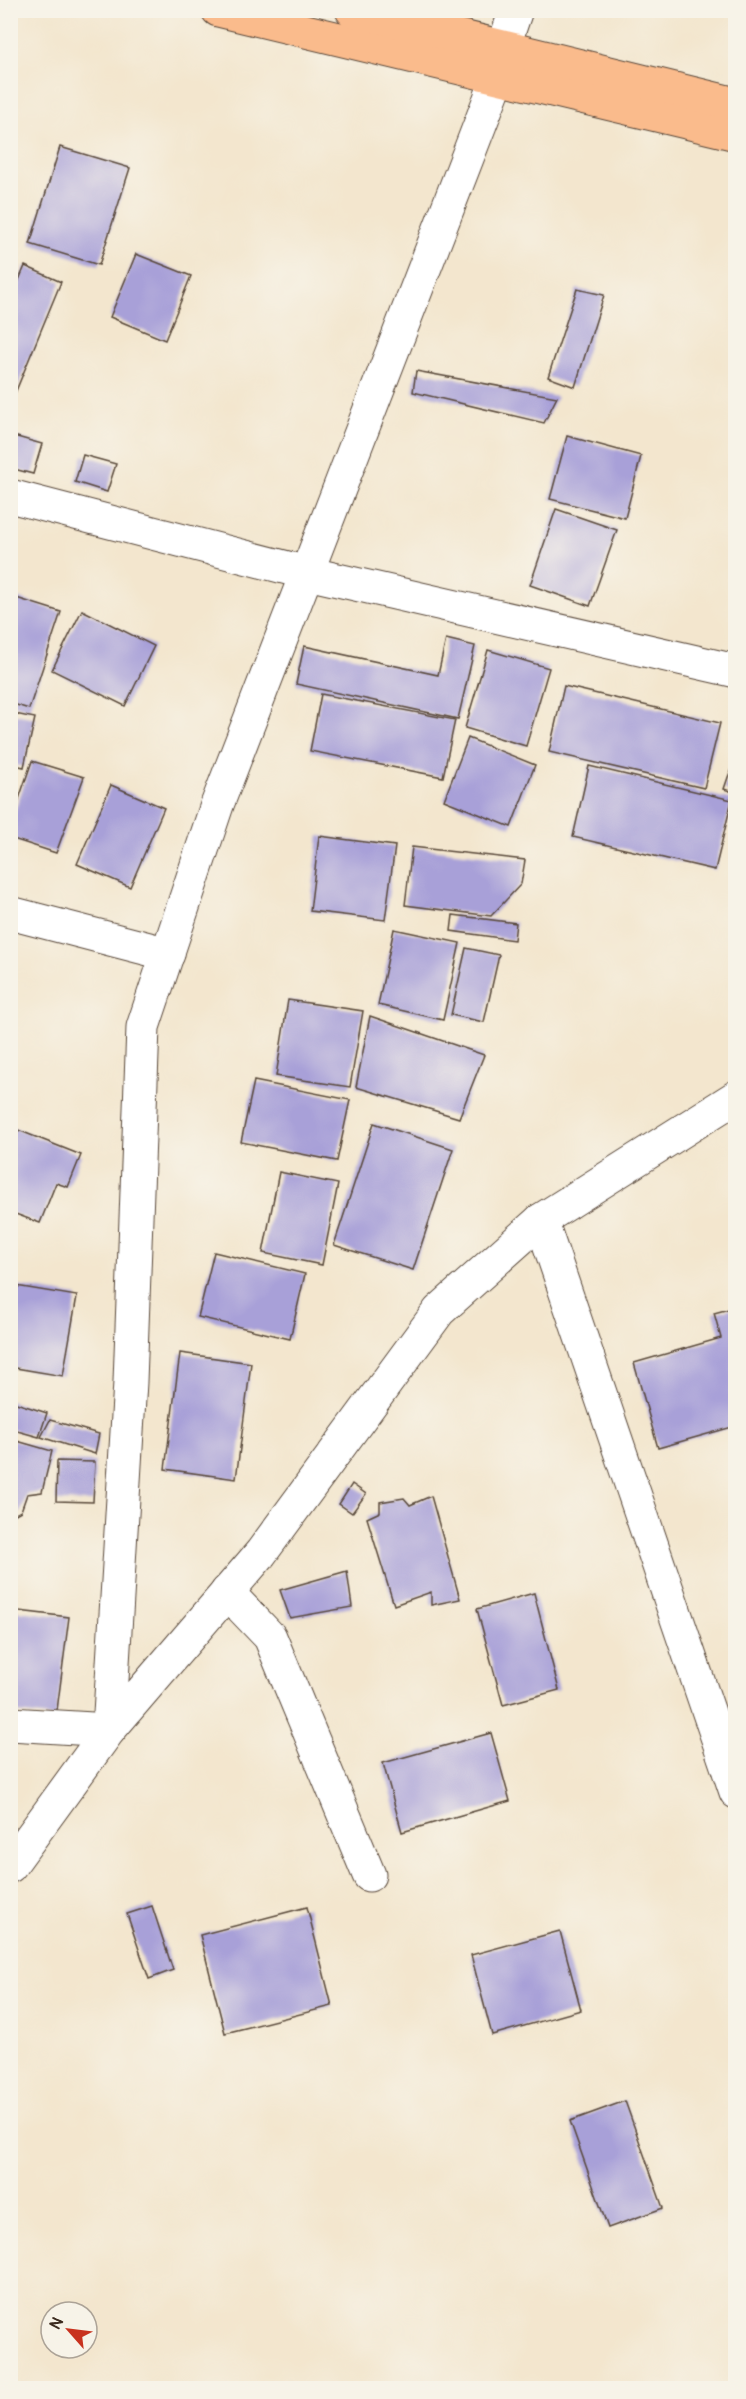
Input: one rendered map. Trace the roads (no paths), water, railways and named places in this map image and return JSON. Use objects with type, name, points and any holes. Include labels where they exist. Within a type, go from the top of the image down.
[{"type":"main road","points":[[218,10],[735,104]]},
{"type":"main road","points":[[352,10],[501,63],[735,134]]},
{"type":"street","points":[[109,1730],[130,1382],[143,1027],[217,805],[308,573],[501,63],[516,10]]},
{"type":"street","points":[[10,496],[308,573],[735,671]]},
{"type":"street","points":[[10,913],[168,954]]},
{"type":"street","points":[[10,1866],[109,1730],[261,1553],[439,1311],[542,1220],[735,1097]]},
{"type":"street","points":[[542,1220],[735,1792]]},
{"type":"street","points":[[227,1592],[270,1637],[369,1875]]},
{"type":"street","points":[[10,1724],[109,1730]]}]
